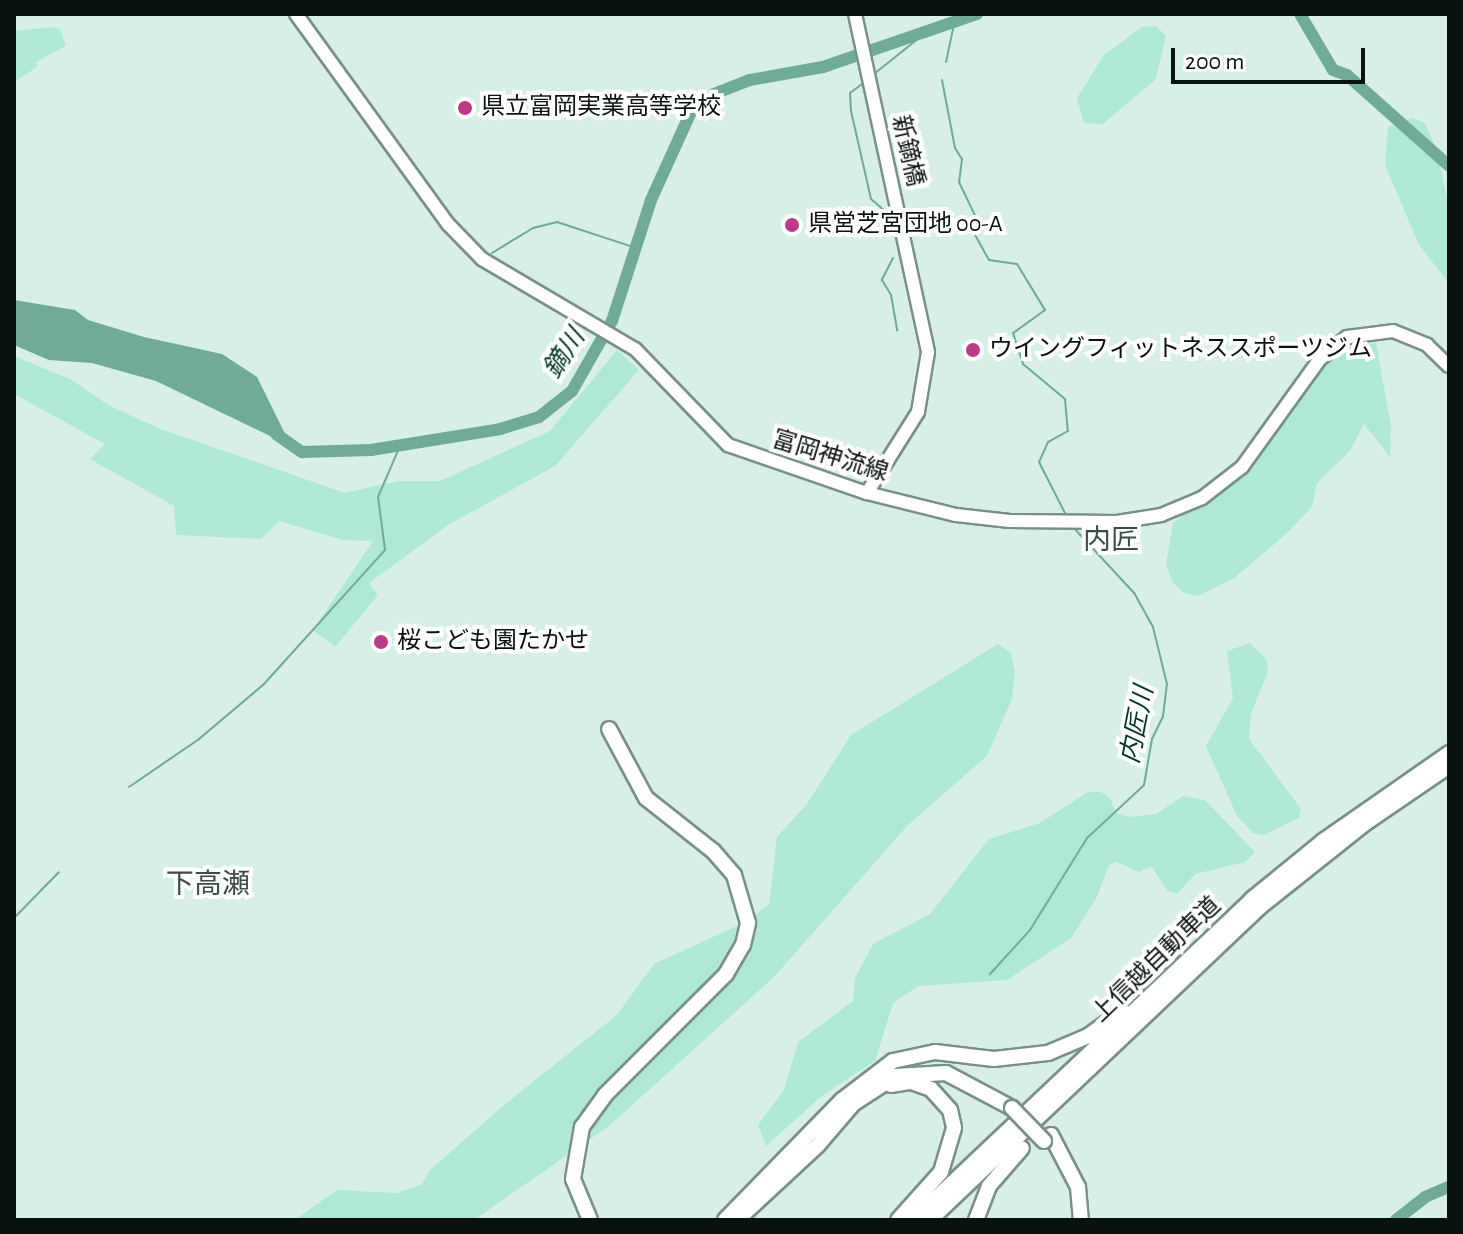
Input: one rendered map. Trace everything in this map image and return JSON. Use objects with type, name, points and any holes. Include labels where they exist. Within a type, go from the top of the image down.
[{"type":"highway","points":[[579,1220],[569,1201],[563,1166],[577,1119],[721,967],[733,948],[740,919],[734,892],[717,867],[630,791],[609,745],[609,729],[646,798],[713,851],[734,875],[744,894],[748,923],[743,945],[726,974],[605,1095],[582,1127],[573,1179],[590,1220]]},
{"type":"highway","name":"上信越自動車道","points":[[913,1220],[1252,899],[1363,811],[1449,753]]},
{"type":"highway","name":"上信越自動車道","points":[[930,1220],[1294,879],[1449,766]]},
{"type":"highway","points":[[725,1220],[883,1066],[914,1054],[1008,1059],[1075,1043],[1127,1008],[1252,899]]},
{"type":"highway","points":[[976,1220],[983,1198],[1001,1172],[1116,1044]]},
{"type":"highway","points":[[737,1220],[794,1168],[854,1096],[893,1068],[932,1064],[974,1075],[1015,1105],[1047,1138],[1078,1187],[1081,1220]]},
{"type":"highway","points":[[854,1096],[911,1082],[931,1089],[950,1110],[954,1128],[948,1158],[898,1220]]},
{"type":"highway","points":[[1047,1138],[1069,1186],[1073,1220]]},
{"type":"main road","name":"富岡神流線","points":[[296,14],[467,247],[635,349],[709,431],[728,445],[867,493],[956,515],[1010,521],[1117,522],[1161,515],[1202,498],[1242,467],[1320,359],[1347,337],[1393,331],[1427,345],[1449,366]]},
{"type":"main road","name":"新鏑橋","points":[[855,14],[928,352],[921,402],[867,493]]},
{"type":"shaded area","points":[[1156,26],[1166,36],[1156,79],[1103,124],[1084,123],[1077,98],[1104,55],[1142,27]]},
{"type":"shaded area","points":[[60,29],[66,46],[36,62],[37,67],[14,82],[14,31]]},
{"type":"shaded area","points":[[1413,118],[1425,123],[1436,149],[1449,206],[1449,283],[1419,245],[1385,165],[1388,127]]},
{"type":"shaded area","points":[[14,300],[75,310],[88,320],[144,337],[222,354],[257,377],[291,446],[156,381],[92,363],[49,360],[14,345]]},
{"type":"shaded area","points":[[1376,343],[1391,426],[1390,457],[1364,424],[1350,451],[1317,483],[1312,507],[1285,535],[1234,578],[1198,596],[1184,593],[1173,583],[1166,564],[1173,523],[1233,474],[1329,359],[1346,347]]},
{"type":"shaded area","points":[[617,350],[639,370],[555,466],[448,525],[369,583],[378,595],[335,647],[313,630],[373,541],[343,540],[279,521],[261,539],[176,535],[174,506],[90,459],[105,444],[14,394],[14,356],[70,379],[110,406],[158,428],[345,493],[398,481],[440,481],[550,431]]},
{"type":"shaded area","points":[[1250,643],[1266,659],[1268,671],[1251,714],[1249,739],[1301,809],[1299,818],[1264,835],[1253,833],[1237,816],[1206,746],[1233,698],[1227,651]]},
{"type":"shaded area","points":[[998,644],[1011,653],[1015,673],[1012,699],[987,756],[908,825],[774,977],[609,1126],[474,1220],[295,1220],[337,1190],[397,1193],[422,1184],[430,1170],[504,1105],[617,1015],[654,964],[737,926],[769,905],[777,837],[807,804],[851,735]]},
{"type":"shaded area","points":[[1088,792],[1101,792],[1110,798],[1116,813],[1130,817],[1156,814],[1183,796],[1205,800],[1255,852],[1245,862],[1195,874],[1177,894],[1167,890],[1151,866],[1139,872],[1117,862],[1109,865],[1096,899],[1071,938],[1007,980],[918,986],[893,1003],[875,1061],[823,1095],[766,1146],[758,1125],[784,1090],[798,1042],[853,1001],[855,978],[873,944],[930,914],[989,839],[1040,823]]},
{"type":"waterway","name":"鏑川","points":[[276,434],[302,452],[371,450],[500,429],[539,417],[572,391],[612,321],[651,200],[696,101],[750,80],[823,67],[977,14]]},
{"type":"waterway","points":[[1300,14],[1333,70],[1347,75],[1449,166]]},
{"type":"waterway","name":"内匠川","points":[[946,62],[954,24]]},
{"type":"waterway","points":[[874,74],[924,34]]},
{"type":"waterway","name":"内匠川","points":[[942,80],[955,148],[962,159],[959,182],[979,224],[974,233],[989,260],[1017,264],[1045,310],[1013,333],[1023,364],[1065,399],[1068,431],[1048,442],[1039,462],[1066,515]]},
{"type":"waterway","points":[[866,81],[850,93],[851,111],[871,199],[887,213],[894,232]]},
{"type":"waterway","points":[[492,253],[533,228],[557,222],[636,248]]},
{"type":"waterway","points":[[893,258],[882,280],[891,295],[897,330]]},
{"type":"waterway","points":[[129,787],[199,739],[264,684],[385,550],[378,497],[400,446]]},
{"type":"waterway","name":"内匠川","points":[[990,974],[1030,930],[1087,838],[1144,785],[1152,739],[1163,716],[1167,684],[1153,627],[1135,594],[1073,527]]},
{"type":"waterway","points":[[14,918],[59,872]]},
{"type":"waterway","points":[[1396,1220],[1425,1197],[1449,1187]]},
{"type":"place","name":"県立富岡実業高等学校","points":[[465,108]]},
{"type":"place","name":"県営芝宮団地 00-A","points":[[792,225]]},
{"type":"place","name":"ウイングフィットネススポーツジム","points":[[973,350]]},
{"type":"place","name":"桜こども園たかせ","points":[[381,642]]},
{"type":"district","name":"内匠","points":[[1111,541]]},
{"type":"district","name":"下高瀬","points":[[208,885]]}]
